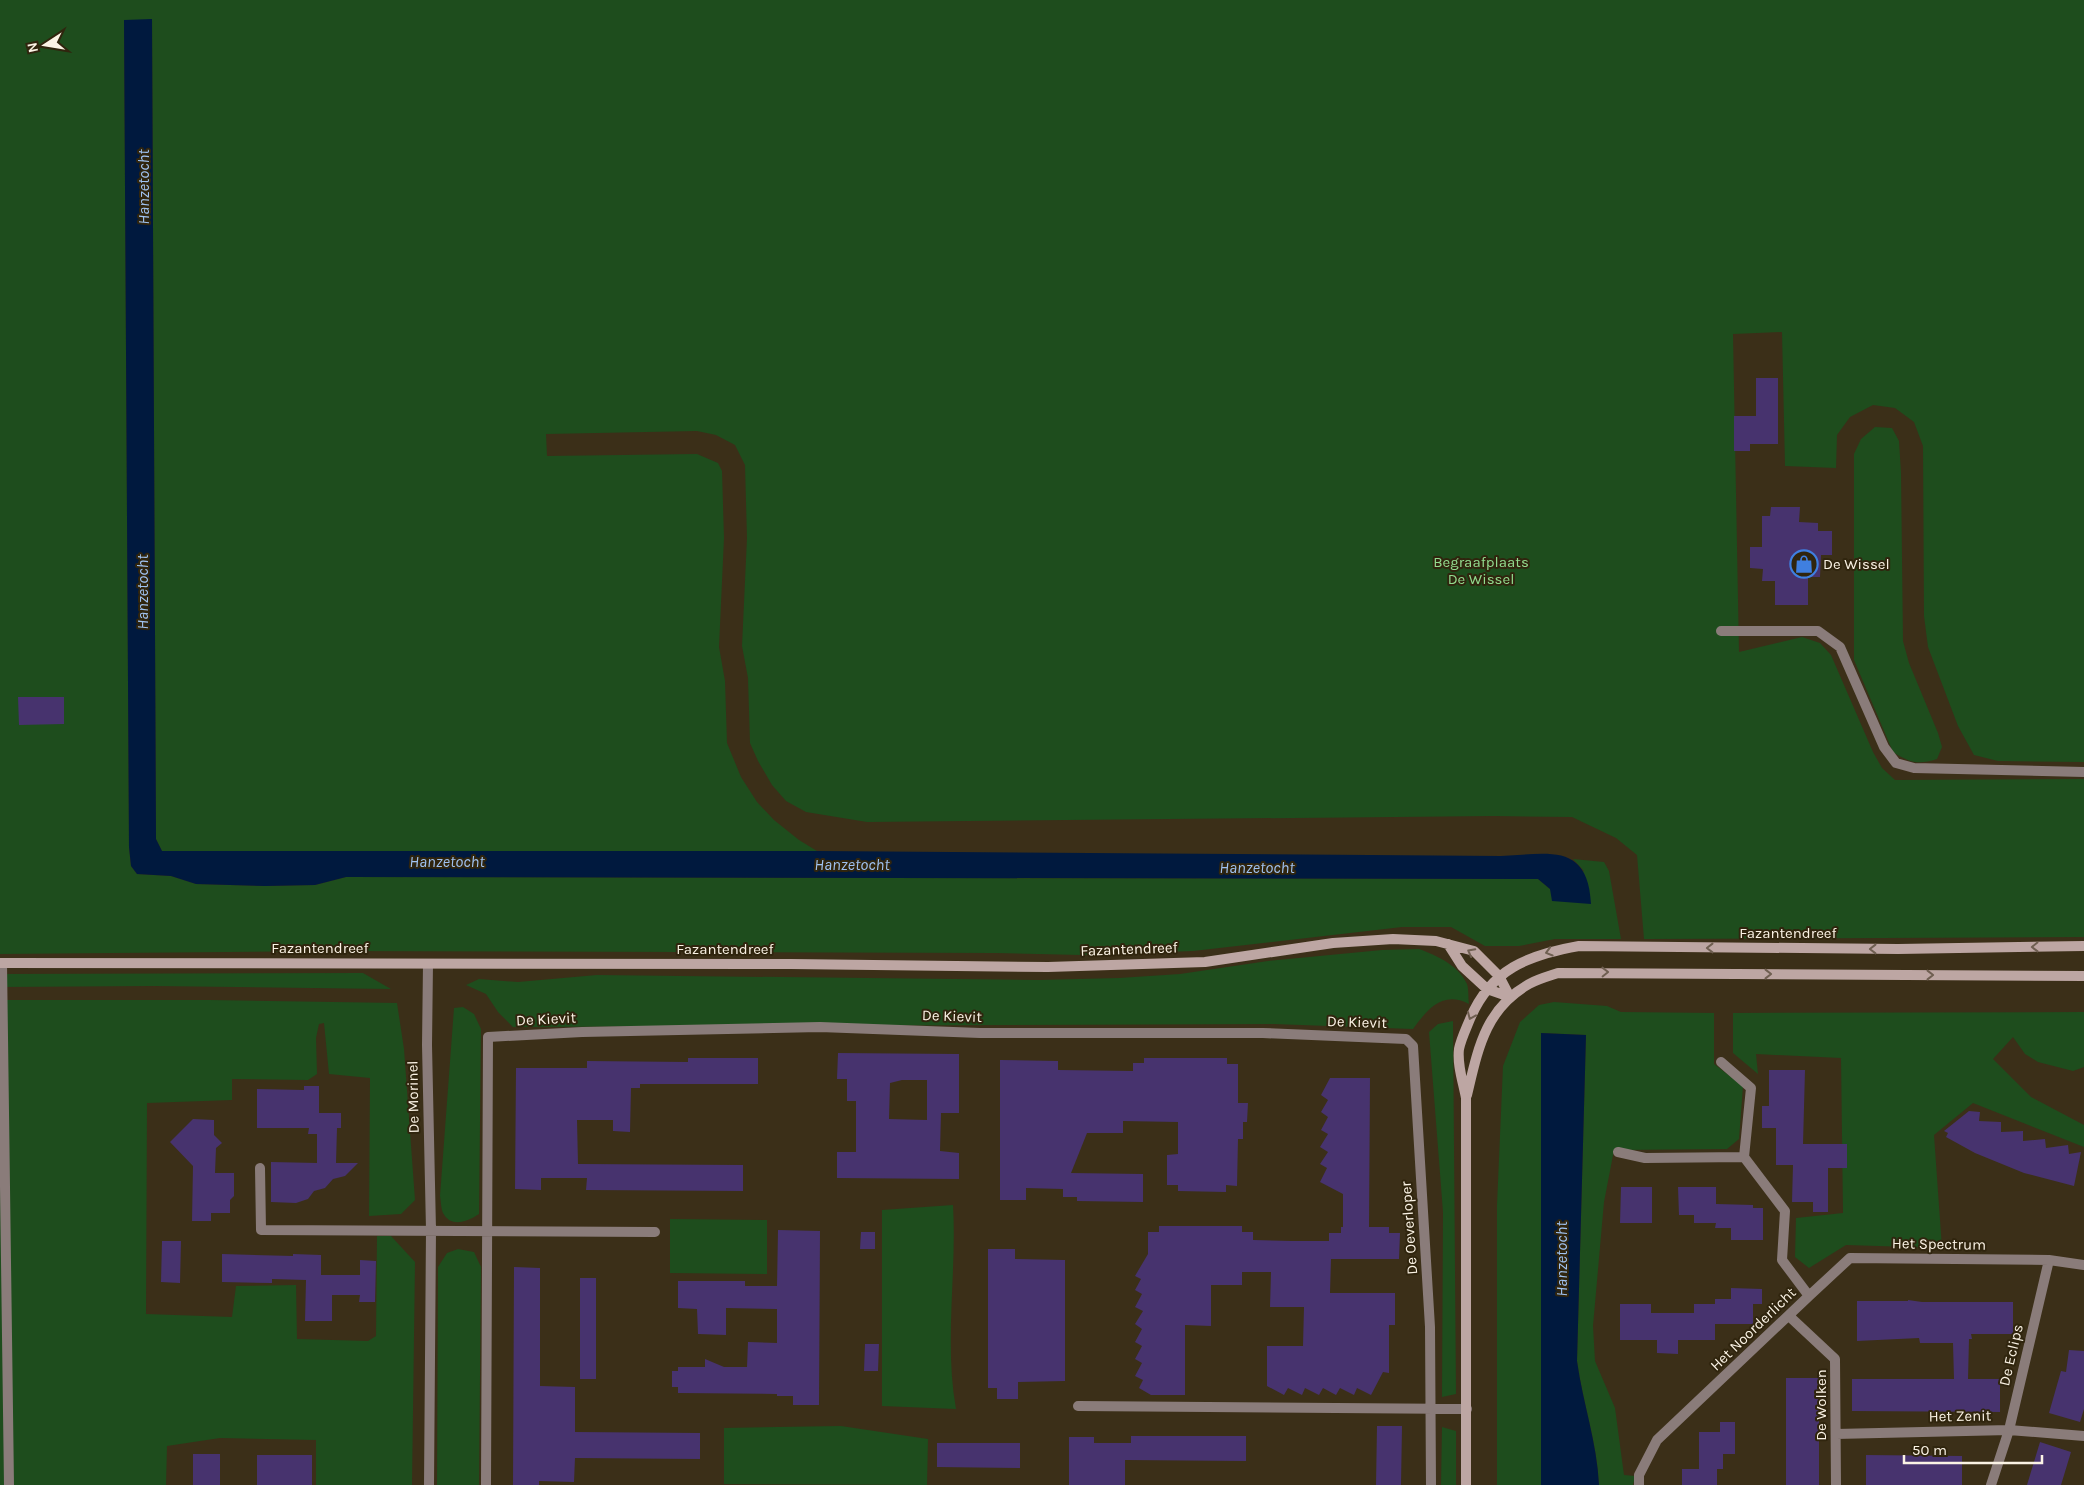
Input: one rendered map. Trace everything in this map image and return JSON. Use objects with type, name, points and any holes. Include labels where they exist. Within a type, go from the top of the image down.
[{"type":"main road","name":"Fazantendreef","points":[[1,964],[791,964],[1048,967],[1205,962],[1333,943],[1393,939],[1448,944],[1474,951],[1499,976],[1510,997]]},
{"type":"main road","points":[[1448,944],[1462,966],[1487,989],[1510,997]]},
{"type":"main road","name":"Fazantendreef","points":[[1499,976],[1546,952],[1579,946],[1878,949],[2084,946]]},
{"type":"main road","points":[[1466,1098],[1481,1040],[1490,1021],[1510,997],[1531,982],[1558,973],[2084,976]]},
{"type":"main road","points":[[1466,1485],[1466,1098],[1460,1067],[1459,1049],[1478,1001],[1499,976]]},
{"type":"street","points":[[1720,631],[1818,631],[1840,647],[1884,747],[1896,763],[1914,768],[2084,772]]},
{"type":"street","points":[[1,964],[9,1485]]},
{"type":"street","name":"De Morinel","points":[[428,964],[427,1045],[431,1230],[430,1485]]},
{"type":"street","name":"De Kievit","points":[[487,1230],[488,1037],[582,1032],[820,1027],[980,1033],[1263,1033],[1406,1039],[1413,1046]]},
{"type":"street","name":"De Oeverloper","points":[[1413,1046],[1430,1327],[1431,1485]]},
{"type":"street","points":[[1618,1152],[1645,1158],[1744,1157],[1751,1088],[1721,1062]]},
{"type":"street","name":"Het Noorderlicht","points":[[1639,1485],[1639,1475],[1657,1440],[1809,1296],[1782,1260],[1785,1211],[1744,1157]]},
{"type":"street","points":[[260,1168],[261,1230],[655,1232]]},
{"type":"street","points":[[486,1485],[487,1230]]},
{"type":"street","name":"Het Spectrum","points":[[1809,1296],[1850,1258],[2049,1260],[2084,1265]]},
{"type":"street","name":"De Eclips","points":[[1991,1485],[2009,1430],[2049,1260]]},
{"type":"street","name":"De Wolken","points":[[1789,1316],[1836,1359],[1836,1485]]},
{"type":"street","points":[[1078,1406],[1466,1409]]},
{"type":"street","name":"Het Zenit","points":[[1836,1434],[2009,1430],[2084,1436]]},
{"type":"green space","name":"Begraafplaats De Wissel","points":[[0,0],[2084,0],[2084,762],[1998,761],[1974,755],[1958,726],[1928,647],[1924,616],[1923,446],[1914,422],[1895,408],[1873,405],[1850,417],[1837,435],[1836,468],[1785,466],[1782,332],[1733,334],[1739,652],[1802,637],[1820,643],[1831,655],[1873,752],[1882,768],[1895,780],[2084,779],[2084,937],[1644,939],[1637,855],[1616,838],[1572,817],[1494,816],[867,822],[806,812],[786,801],[772,785],[750,743],[748,678],[742,646],[747,538],[745,465],[735,445],[716,435],[697,431],[546,434],[547,456],[697,454],[718,463],[722,471],[724,538],[719,647],[725,681],[727,743],[741,777],[757,802],[774,820],[799,840],[817,851],[162,851],[156,839],[152,20],[124,20],[129,847],[131,866],[137,874],[171,876],[196,884],[265,886],[315,885],[346,877],[1538,879],[1550,889],[1584,871],[1573,859],[1604,862],[1609,871],[1621,939],[1555,939],[1519,946],[1485,946],[1451,927],[1402,927],[1193,951],[1081,955],[996,953],[324,951],[0,954]]},
{"type":"green space","points":[[1875,427],[1892,428],[1899,441],[1903,641],[1909,663],[1942,747],[1937,759],[1925,762],[1910,761],[1893,752],[1854,660],[1854,454],[1861,439]]},
{"type":"green space","points":[[1419,949],[1453,966],[1463,977],[1467,984],[1469,1004],[1451,999],[1436,1004],[1413,1029],[1273,1024],[513,1027],[498,1012],[486,994],[466,985],[479,979],[518,982],[597,975],[1039,980],[1119,978],[1180,974],[1268,961],[1382,950]]},
{"type":"green space","points":[[363,973],[391,989],[154,986],[0,987],[0,974]]},
{"type":"green space","points":[[0,1000],[209,1000],[397,1003],[404,1049],[415,1200],[401,1214],[369,1216],[370,1078],[329,1074],[324,1023],[319,1024],[316,1038],[317,1074],[308,1080],[232,1079],[232,1100],[147,1103],[146,1314],[232,1317],[236,1286],[296,1285],[297,1339],[368,1341],[376,1336],[377,1236],[391,1236],[415,1262],[412,1485],[316,1485],[316,1440],[220,1438],[167,1446],[166,1485],[0,1485]]},
{"type":"green space","points":[[1554,1002],[1607,1006],[1621,1012],[1714,1013],[1714,1064],[1743,1086],[1739,1139],[1727,1149],[1614,1150],[1604,1202],[1593,1326],[1595,1361],[1615,1408],[1624,1475],[1635,1476],[1633,1485],[1599,1485],[1596,1454],[1577,1361],[1586,1035],[1541,1033],[1541,1485],[1497,1485],[1497,1205],[1503,1066],[1520,1022],[1539,1005]]},
{"type":"green space","points":[[463,1007],[474,1014],[481,1029],[479,1214],[464,1221],[455,1222],[446,1218],[443,1213],[440,1196],[454,1008]]},
{"type":"green space","points":[[2084,1012],[2084,1067],[2073,1071],[2038,1062],[2025,1054],[2013,1037],[1993,1059],[2031,1097],[2084,1125],[2084,1147],[1973,1103],[1934,1135],[1942,1248],[1846,1245],[1809,1268],[1795,1257],[1796,1218],[1843,1213],[1841,1058],[1756,1054],[1758,1074],[1733,1053],[1733,1013]]},
{"type":"green space","points":[[1453,1021],[1456,1394],[1442,1397],[1443,1212],[1429,1032],[1438,1024]]},
{"type":"green space","points":[[953,1205],[951,1358],[956,1409],[882,1406],[882,1210]]},
{"type":"green space","points":[[670,1219],[767,1220],[767,1274],[670,1273]]},
{"type":"green space","points":[[458,1249],[474,1252],[481,1267],[479,1485],[437,1485],[438,1267],[447,1253]]},
{"type":"green space","points":[[841,1426],[928,1439],[927,1485],[724,1484],[724,1428]]},
{"type":"green space","points":[[1442,1427],[1456,1431],[1456,1485],[1441,1485]]},
{"type":"water","name":"Hanzetocht","points":[[152,19],[156,839],[162,851],[817,851],[1501,856],[1549,854],[1562,856],[1574,861],[1582,870],[1588,884],[1591,904],[1552,901],[1550,889],[1538,879],[346,877],[315,885],[265,886],[196,884],[171,876],[137,874],[131,866],[129,847],[124,20]]},
{"type":"water","name":"Hanzetocht","points":[[1541,1033],[1586,1035],[1577,1361],[1596,1454],[1599,1485],[1541,1485]]},
{"type":"building","points":[[1756,378],[1778,378],[1778,444],[1750,444],[1750,451],[1734,451],[1734,416],[1756,416]]},
{"type":"building","points":[[1771,507],[1800,507],[1799,522],[1818,523],[1818,531],[1832,531],[1832,555],[1821,555],[1820,577],[1808,577],[1808,605],[1775,605],[1775,581],[1762,581],[1763,569],[1750,568],[1750,547],[1762,547],[1762,516],[1770,516]]},
{"type":"building","points":[[18,697],[64,697],[64,724],[19,725]]},
{"type":"building","points":[[838,1053],[959,1054],[959,1113],[941,1113],[940,1151],[959,1153],[959,1179],[837,1178],[837,1152],[856,1152],[856,1101],[847,1101],[847,1079],[837,1079]],"holes":[[[902,1080],[927,1080],[927,1120],[889,1119],[890,1083]]]},
{"type":"building","points":[[688,1058],[758,1058],[758,1084],[640,1084],[640,1088],[631,1088],[630,1132],[613,1131],[613,1120],[577,1120],[578,1164],[743,1165],[743,1191],[586,1190],[587,1178],[541,1178],[541,1190],[515,1189],[516,1068],[587,1068],[587,1061],[688,1062]]},
{"type":"building","points":[[1144,1058],[1227,1058],[1227,1064],[1238,1064],[1238,1103],[1248,1103],[1247,1122],[1243,1122],[1243,1139],[1238,1139],[1237,1186],[1226,1185],[1226,1192],[1178,1191],[1178,1185],[1167,1185],[1167,1155],[1178,1154],[1178,1122],[1123,1121],[1123,1133],[1087,1133],[1071,1173],[1143,1174],[1143,1202],[1077,1201],[1077,1197],[1063,1197],[1063,1189],[1026,1188],[1026,1200],[1000,1200],[1000,1060],[1058,1061],[1058,1070],[1133,1071],[1133,1063],[1144,1063]]},
{"type":"building","points":[[1769,1070],[1805,1070],[1803,1144],[1847,1144],[1847,1168],[1828,1168],[1828,1212],[1813,1212],[1813,1202],[1792,1202],[1793,1165],[1776,1165],[1776,1128],[1762,1128],[1762,1106],[1769,1106]]},
{"type":"building","points":[[1330,1078],[1370,1078],[1369,1227],[1389,1227],[1389,1233],[1400,1233],[1399,1259],[1331,1259],[1330,1293],[1395,1293],[1395,1325],[1389,1325],[1389,1373],[1383,1372],[1371,1395],[1357,1388],[1354,1395],[1340,1388],[1336,1395],[1323,1388],[1319,1395],[1305,1388],[1302,1395],[1288,1388],[1284,1395],[1267,1386],[1267,1346],[1303,1346],[1304,1307],[1270,1307],[1271,1272],[1242,1272],[1242,1285],[1211,1285],[1211,1326],[1185,1325],[1185,1395],[1151,1395],[1139,1388],[1143,1380],[1135,1376],[1142,1363],[1135,1359],[1142,1346],[1135,1342],[1142,1329],[1135,1324],[1143,1311],[1135,1307],[1142,1294],[1135,1290],[1141,1279],[1135,1276],[1148,1254],[1148,1232],[1159,1232],[1159,1226],[1242,1226],[1242,1232],[1253,1232],[1253,1240],[1292,1241],[1329,1241],[1329,1233],[1341,1233],[1341,1227],[1343,1227],[1343,1194],[1320,1182],[1327,1168],[1320,1164],[1328,1152],[1320,1147],[1328,1134],[1321,1130],[1328,1117],[1321,1112],[1328,1100],[1321,1095]]},
{"type":"building","points":[[304,1086],[319,1086],[319,1113],[341,1113],[341,1128],[337,1128],[336,1163],[358,1163],[345,1176],[333,1179],[325,1188],[314,1191],[308,1199],[296,1203],[271,1202],[271,1162],[317,1163],[317,1134],[308,1134],[309,1128],[257,1128],[257,1089],[304,1090]]},
{"type":"building","points":[[1969,1111],[1980,1112],[1979,1121],[2001,1122],[2001,1132],[2023,1131],[2023,1141],[2045,1139],[2046,1148],[2068,1145],[2069,1154],[2081,1152],[2074,1186],[2024,1173],[1975,1153],[1946,1137],[1948,1133],[1944,1131]]},
{"type":"building","points":[[193,1119],[214,1120],[214,1135],[222,1143],[216,1148],[215,1173],[234,1173],[234,1196],[230,1200],[230,1213],[211,1213],[211,1221],[192,1221],[193,1166],[170,1142]]},
{"type":"building","points":[[1621,1187],[1652,1187],[1652,1223],[1620,1223]]},
{"type":"building","points":[[1678,1187],[1716,1187],[1716,1204],[1753,1205],[1753,1208],[1763,1208],[1763,1240],[1731,1240],[1731,1228],[1715,1228],[1716,1223],[1694,1223],[1694,1215],[1679,1215]]},
{"type":"building","points":[[778,1230],[820,1231],[819,1405],[793,1405],[793,1396],[777,1396],[777,1394],[678,1393],[678,1387],[672,1387],[672,1371],[678,1371],[678,1367],[705,1367],[705,1359],[724,1367],[747,1367],[748,1342],[777,1343],[777,1309],[726,1308],[726,1335],[698,1334],[697,1309],[678,1308],[678,1281],[745,1281],[745,1286],[777,1286]]},
{"type":"building","points":[[861,1232],[875,1232],[875,1249],[860,1249]]},
{"type":"building","points":[[162,1241],[181,1241],[180,1283],[161,1282]]},
{"type":"building","points":[[988,1249],[1015,1249],[1015,1259],[1065,1260],[1065,1381],[1018,1382],[1018,1399],[997,1399],[997,1388],[988,1388]]},
{"type":"building","points":[[222,1254],[321,1255],[321,1275],[360,1275],[360,1260],[376,1261],[375,1302],[359,1302],[360,1295],[332,1295],[332,1321],[305,1321],[306,1280],[272,1279],[272,1283],[222,1282]]},
{"type":"building","points":[[514,1267],[540,1268],[540,1386],[575,1387],[575,1432],[700,1433],[700,1459],[575,1458],[574,1482],[539,1481],[539,1485],[513,1485]]},
{"type":"building","points":[[580,1278],[596,1278],[596,1379],[580,1379]]},
{"type":"building","points":[[1731,1288],[1762,1289],[1762,1304],[1753,1304],[1753,1324],[1715,1324],[1715,1340],[1678,1340],[1678,1354],[1657,1353],[1657,1340],[1620,1340],[1620,1304],[1651,1304],[1651,1313],[1694,1313],[1694,1304],[1715,1304],[1715,1299],[1731,1299]]},
{"type":"building","points":[[1908,1300],[1922,1302],[2013,1302],[2013,1334],[1971,1334],[1972,1339],[1969,1339],[1968,1379],[2000,1379],[2000,1412],[1852,1411],[1852,1379],[1954,1379],[1953,1343],[1920,1343],[1919,1338],[1857,1341],[1857,1301]]},
{"type":"building","points":[[865,1344],[879,1344],[878,1371],[864,1371]]},
{"type":"building","points":[[2069,1350],[2084,1351],[2084,1409],[2080,1422],[2049,1413],[2061,1371],[2066,1372]]},
{"type":"building","points":[[1786,1378],[1819,1378],[1819,1485],[1786,1485]]},
{"type":"building","points":[[1720,1422],[1735,1422],[1735,1454],[1723,1454],[1723,1469],[1717,1469],[1717,1485],[1682,1485],[1682,1469],[1699,1469],[1699,1432],[1720,1432]]},
{"type":"building","points":[[1377,1426],[1402,1426],[1401,1485],[1376,1485]]},
{"type":"building","points":[[1131,1436],[1246,1436],[1246,1461],[1125,1460],[1125,1485],[1069,1485],[1069,1437],[1094,1437],[1094,1443],[1131,1443]]},
{"type":"building","points":[[2040,1442],[2071,1452],[2061,1485],[2027,1485]]},
{"type":"building","points":[[937,1443],[1020,1443],[1020,1468],[937,1467]]},
{"type":"building","points":[[193,1454],[220,1454],[220,1485],[193,1485]]},
{"type":"building","points":[[257,1455],[312,1455],[312,1485],[257,1485]]},
{"type":"building","points":[[1866,1455],[1962,1456],[1962,1485],[1866,1485]]},
{"type":"place","name":"De Wissel","points":[[1804,564]]}]
